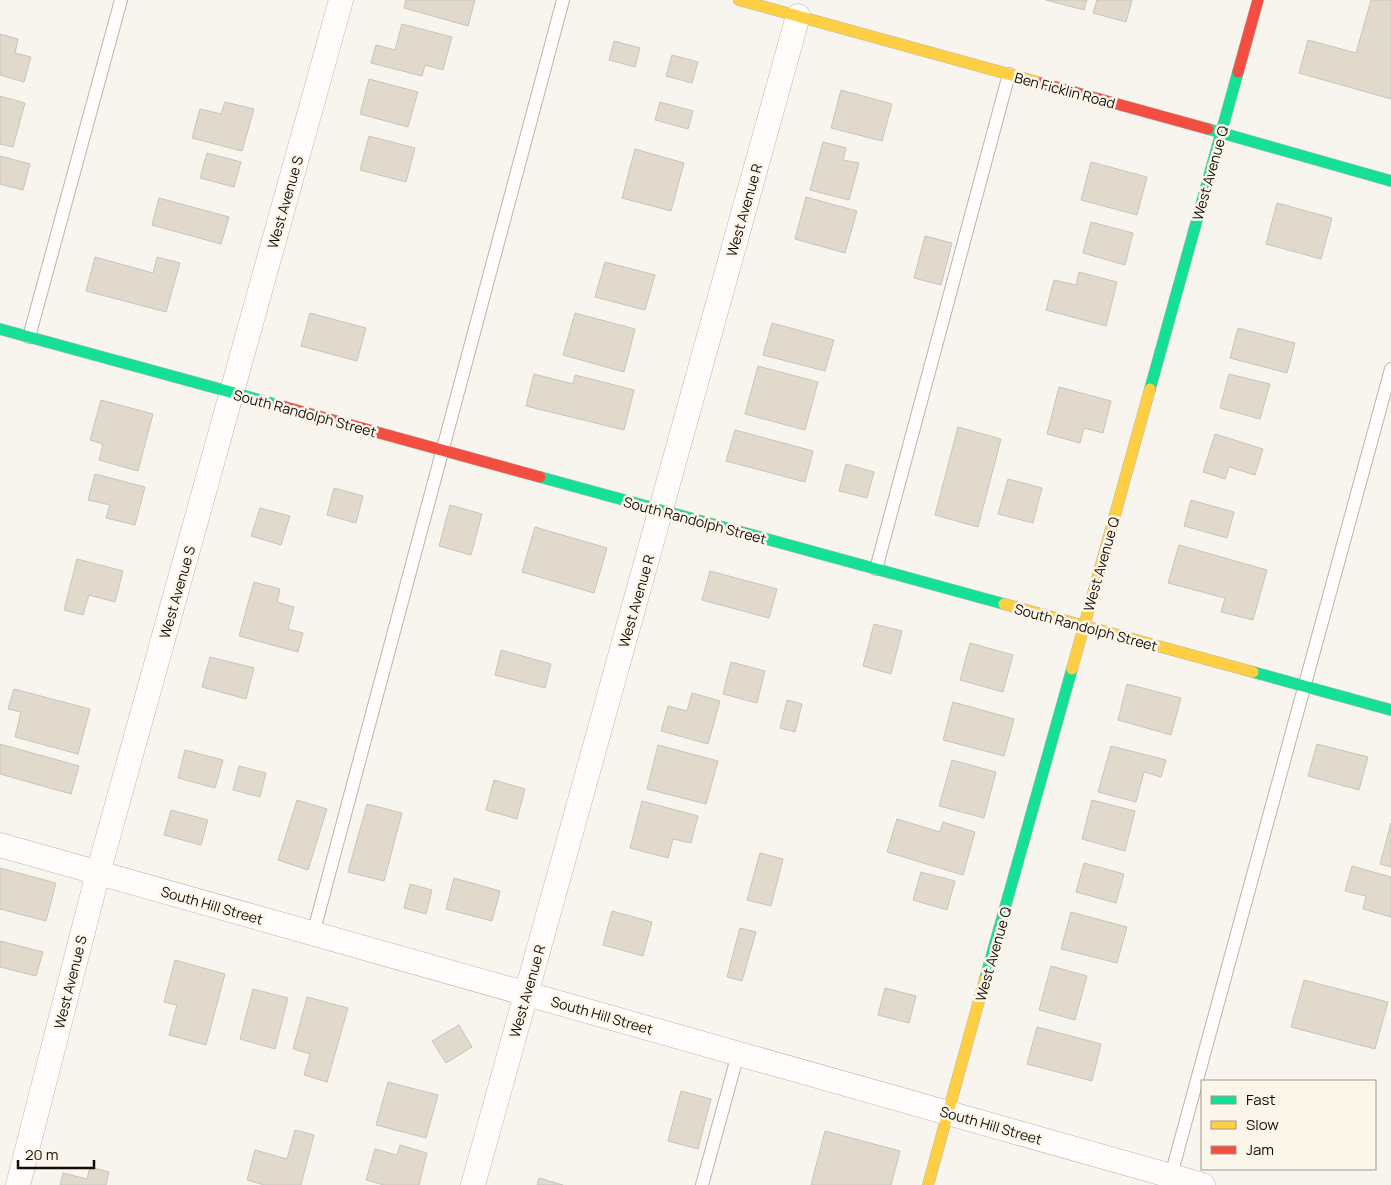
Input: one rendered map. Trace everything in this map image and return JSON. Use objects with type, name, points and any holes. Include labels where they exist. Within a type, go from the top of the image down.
[{"type":"street","name":"West Avenue S","points":[[18,1185],[98,873],[341,0]]},
{"type":"street","name":"Ben Ficklin Road","points":[[743,0],[1391,181]]},
{"type":"street","name":"West Avenue Q","points":[[928,1185],[1258,0]]},
{"type":"street","name":"West Avenue R","points":[[473,1185],[798,16]]},
{"type":"street","name":"South Randolph Street","points":[[0,329],[1391,710]]},
{"type":"street","name":"South Hill Street","points":[[0,845],[948,1113],[1170,1180],[1203,1185]]},
{"type":"lane","points":[[29,337],[121,0]]},
{"type":"lane","points":[[313,934],[563,0]]},
{"type":"lane","points":[[876,569],[1009,74]]},
{"type":"lane","points":[[1170,1180],[1391,369]]},
{"type":"lane","points":[[702,1185],[738,1054]]},
{"type":"building","points":[[406,0],[475,0],[468,26],[404,8]]},
{"type":"building","points":[[1046,0],[1087,0],[1084,10]]},
{"type":"building","points":[[1097,0],[1132,0],[1126,22],[1093,13]]},
{"type":"building","points":[[1371,0],[1391,0],[1391,99],[1299,73],[1308,40],[1356,53]]},
{"type":"building","points":[[402,24],[452,37],[443,70],[425,65],[422,76],[371,63],[376,45],[395,50]]},
{"type":"building","points":[[0,34],[18,39],[15,53],[31,57],[24,82],[0,75]]},
{"type":"building","points":[[614,41],[640,48],[635,67],[609,60]]},
{"type":"building","points":[[672,55],[698,62],[692,83],[666,76]]},
{"type":"building","points":[[369,79],[418,92],[408,127],[360,114]]},
{"type":"building","points":[[841,90],[892,104],[882,141],[831,128]]},
{"type":"building","points":[[0,96],[25,103],[13,147],[0,144]]},
{"type":"building","points":[[225,102],[254,109],[242,151],[192,138],[200,109],[221,114]]},
{"type":"building","points":[[660,102],[693,111],[688,129],[655,120]]},
{"type":"building","points":[[369,136],[415,148],[406,182],[360,170]]},
{"type":"building","points":[[823,142],[846,148],[843,160],[859,163],[849,200],[810,190]]},
{"type":"building","points":[[635,149],[684,163],[671,211],[622,198]]},
{"type":"building","points":[[207,153],[241,162],[234,187],[200,178]]},
{"type":"building","points":[[0,156],[30,164],[23,190],[0,184]]},
{"type":"building","points":[[1091,162],[1147,177],[1137,215],[1081,200]]},
{"type":"building","points":[[806,197],[857,211],[845,253],[795,239]]},
{"type":"building","points":[[159,198],[229,217],[221,244],[152,225]]},
{"type":"building","points":[[1277,203],[1332,218],[1321,259],[1266,244]]},
{"type":"building","points":[[1091,222],[1133,233],[1125,265],[1083,253]]},
{"type":"building","points":[[925,236],[952,243],[941,285],[914,278]]},
{"type":"building","points":[[95,257],[153,273],[157,257],[180,263],[166,312],[86,291]]},
{"type":"building","points":[[605,262],[655,275],[645,310],[595,297]]},
{"type":"building","points":[[1079,272],[1117,282],[1106,326],[1046,310],[1054,280],[1076,285]]},
{"type":"building","points":[[310,313],[366,328],[357,361],[301,346]]},
{"type":"building","points":[[575,313],[635,329],[624,372],[563,355]]},
{"type":"building","points":[[772,323],[834,340],[825,371],[763,355]]},
{"type":"building","points":[[1238,328],[1295,343],[1287,373],[1230,358]]},
{"type":"building","points":[[758,366],[818,382],[805,430],[745,414]]},
{"type":"building","points":[[534,374],[573,384],[575,375],[634,390],[624,430],[526,406]]},
{"type":"building","points":[[1229,374],[1270,384],[1260,419],[1220,408]]},
{"type":"building","points":[[1059,387],[1111,401],[1103,433],[1084,428],[1080,443],[1047,434]]},
{"type":"building","points":[[101,400],[153,414],[138,471],[99,460],[103,444],[90,440]]},
{"type":"building","points":[[958,427],[1001,439],[978,527],[935,515]]},
{"type":"building","points":[[735,430],[813,451],[805,482],[726,461]]},
{"type":"building","points":[[1215,434],[1263,449],[1255,475],[1229,467],[1225,479],[1203,472]]},
{"type":"building","points":[[846,464],[874,472],[867,498],[839,491]]},
{"type":"building","points":[[95,474],[145,487],[135,525],[106,518],[110,505],[88,500]]},
{"type":"building","points":[[1008,479],[1042,488],[1033,523],[998,514]]},
{"type":"building","points":[[334,488],[363,496],[356,523],[327,515]]},
{"type":"building","points":[[1191,500],[1234,512],[1227,538],[1184,526]]},
{"type":"building","points":[[450,505],[482,514],[471,555],[439,546]]},
{"type":"building","points":[[260,508],[290,516],[281,545],[251,536]]},
{"type":"building","points":[[535,527],[607,548],[594,593],[522,572]]},
{"type":"building","points":[[1179,545],[1267,570],[1253,620],[1221,612],[1225,598],[1168,583]]},
{"type":"building","points":[[77,559],[123,571],[115,602],[89,595],[83,615],[64,610]]},
{"type":"building","points":[[710,571],[777,589],[769,618],[702,600]]},
{"type":"building","points":[[254,582],[280,589],[277,602],[294,607],[288,629],[303,633],[298,652],[239,636]]},
{"type":"building","points":[[874,624],[902,631],[891,674],[863,666]]},
{"type":"building","points":[[970,643],[1013,655],[1003,692],[960,680]]},
{"type":"building","points":[[501,650],[551,664],[545,688],[495,675]]},
{"type":"building","points":[[210,657],[254,668],[246,699],[202,687]]},
{"type":"building","points":[[731,662],[765,671],[757,703],[723,694]]},
{"type":"building","points":[[1127,684],[1181,698],[1171,735],[1118,720]]},
{"type":"building","points":[[14,689],[90,709],[78,754],[15,737],[21,712],[8,709]]},
{"type":"building","points":[[692,693],[720,701],[708,744],[661,731],[668,706],[687,711]]},
{"type":"building","points":[[787,700],[802,704],[795,732],[780,728]]},
{"type":"building","points":[[953,702],[1014,719],[1004,756],[943,740]]},
{"type":"building","points":[[0,744],[79,766],[71,794],[0,774]]},
{"type":"building","points":[[1317,744],[1368,757],[1359,790],[1308,776]]},
{"type":"building","points":[[658,745],[718,761],[706,804],[647,789]]},
{"type":"building","points":[[1111,746],[1166,760],[1161,777],[1144,772],[1136,802],[1098,792]]},
{"type":"building","points":[[185,750],[223,760],[215,788],[178,778]]},
{"type":"building","points":[[952,760],[996,772],[984,818],[939,806]]},
{"type":"building","points":[[239,766],[266,773],[260,797],[233,790]]},
{"type":"building","points":[[494,780],[525,789],[517,819],[486,810]]},
{"type":"building","points":[[297,800],[327,809],[308,870],[278,860]]},
{"type":"building","points":[[1092,800],[1135,811],[1125,851],[1082,839]]},
{"type":"building","points":[[642,801],[698,816],[691,843],[673,839],[668,858],[630,848]]},
{"type":"building","points":[[367,804],[402,813],[384,881],[348,872]]},
{"type":"building","points":[[171,810],[208,820],[201,845],[164,835]]},
{"type":"building","points":[[897,819],[940,832],[943,822],[975,832],[963,875],[887,852]]},
{"type":"building","points":[[1391,823],[1391,867],[1380,864]]},
{"type":"building","points":[[760,853],[783,859],[771,906],[747,900]]},
{"type":"building","points":[[1084,863],[1124,874],[1116,903],[1076,892]]},
{"type":"building","points":[[1352,866],[1391,877],[1391,917],[1363,909],[1366,896],[1345,891]]},
{"type":"building","points":[[0,868],[56,883],[46,921],[0,909]]},
{"type":"building","points":[[921,872],[955,881],[947,910],[913,900]]},
{"type":"building","points":[[454,878],[500,891],[492,921],[446,909]]},
{"type":"building","points":[[410,884],[432,890],[426,914],[404,908]]},
{"type":"building","points":[[612,911],[652,922],[643,956],[603,945]]},
{"type":"building","points":[[1071,912],[1127,927],[1117,963],[1061,949]]},
{"type":"building","points":[[740,928],[756,932],[742,981],[727,977]]},
{"type":"building","points":[[0,941],[43,952],[36,976],[0,967]]},
{"type":"building","points":[[175,960],[225,974],[206,1045],[169,1035],[177,1005],[164,1002]]},
{"type":"building","points":[[1051,966],[1087,976],[1075,1020],[1039,1010]]},
{"type":"building","points":[[1304,980],[1388,1002],[1375,1049],[1291,1027]]},
{"type":"building","points":[[885,988],[916,996],[909,1023],[878,1015]]},
{"type":"building","points":[[253,989],[288,998],[275,1049],[240,1039]]},
{"type":"building","points":[[307,997],[348,1008],[327,1082],[304,1075],[310,1054],[293,1049]]},
{"type":"building","points":[[459,1025],[472,1047],[446,1063],[432,1041]]},
{"type":"building","points":[[1037,1027],[1101,1044],[1092,1081],[1027,1064]]},
{"type":"building","points":[[388,1082],[438,1095],[426,1138],[376,1125]]},
{"type":"building","points":[[681,1091],[711,1099],[698,1149],[668,1141]]},
{"type":"building","points":[[295,1130],[314,1135],[301,1185],[264,1185],[247,1180],[255,1150],[287,1159]]},
{"type":"building","points":[[825,1131],[900,1151],[891,1185],[811,1185]]},
{"type":"building","points":[[400,1145],[427,1153],[419,1185],[384,1185],[366,1180],[375,1149],[397,1155]]},
{"type":"building","points":[[90,1167],[109,1172],[106,1185],[60,1185],[63,1173],[87,1179]]},
{"type":"building","points":[[539,1178],[563,1185],[537,1185]]},
{"type":"traffic: fast","points":[[1150,389],[1238,72]]},
{"type":"traffic: fast","points":[[1208,129],[1391,181]]},
{"type":"traffic: fast","points":[[0,329],[285,407]]},
{"type":"traffic: fast","points":[[540,477],[1004,604]]},
{"type":"traffic: fast","points":[[985,979],[1072,669]]},
{"type":"traffic: fast","points":[[1253,672],[1391,710]]},
{"type":"traffic: slow","points":[[739,0],[1041,83]]},
{"type":"traffic: slow","points":[[1072,669],[1150,389]]},
{"type":"traffic: slow","points":[[1004,604],[1253,672]]},
{"type":"traffic: slow","points":[[928,1185],[985,979]]},
{"type":"traffic: jam","points":[[1238,72],[1258,0]]},
{"type":"traffic: jam","points":[[1041,83],[1208,129]]},
{"type":"traffic: jam","points":[[285,407],[540,477]]}]
